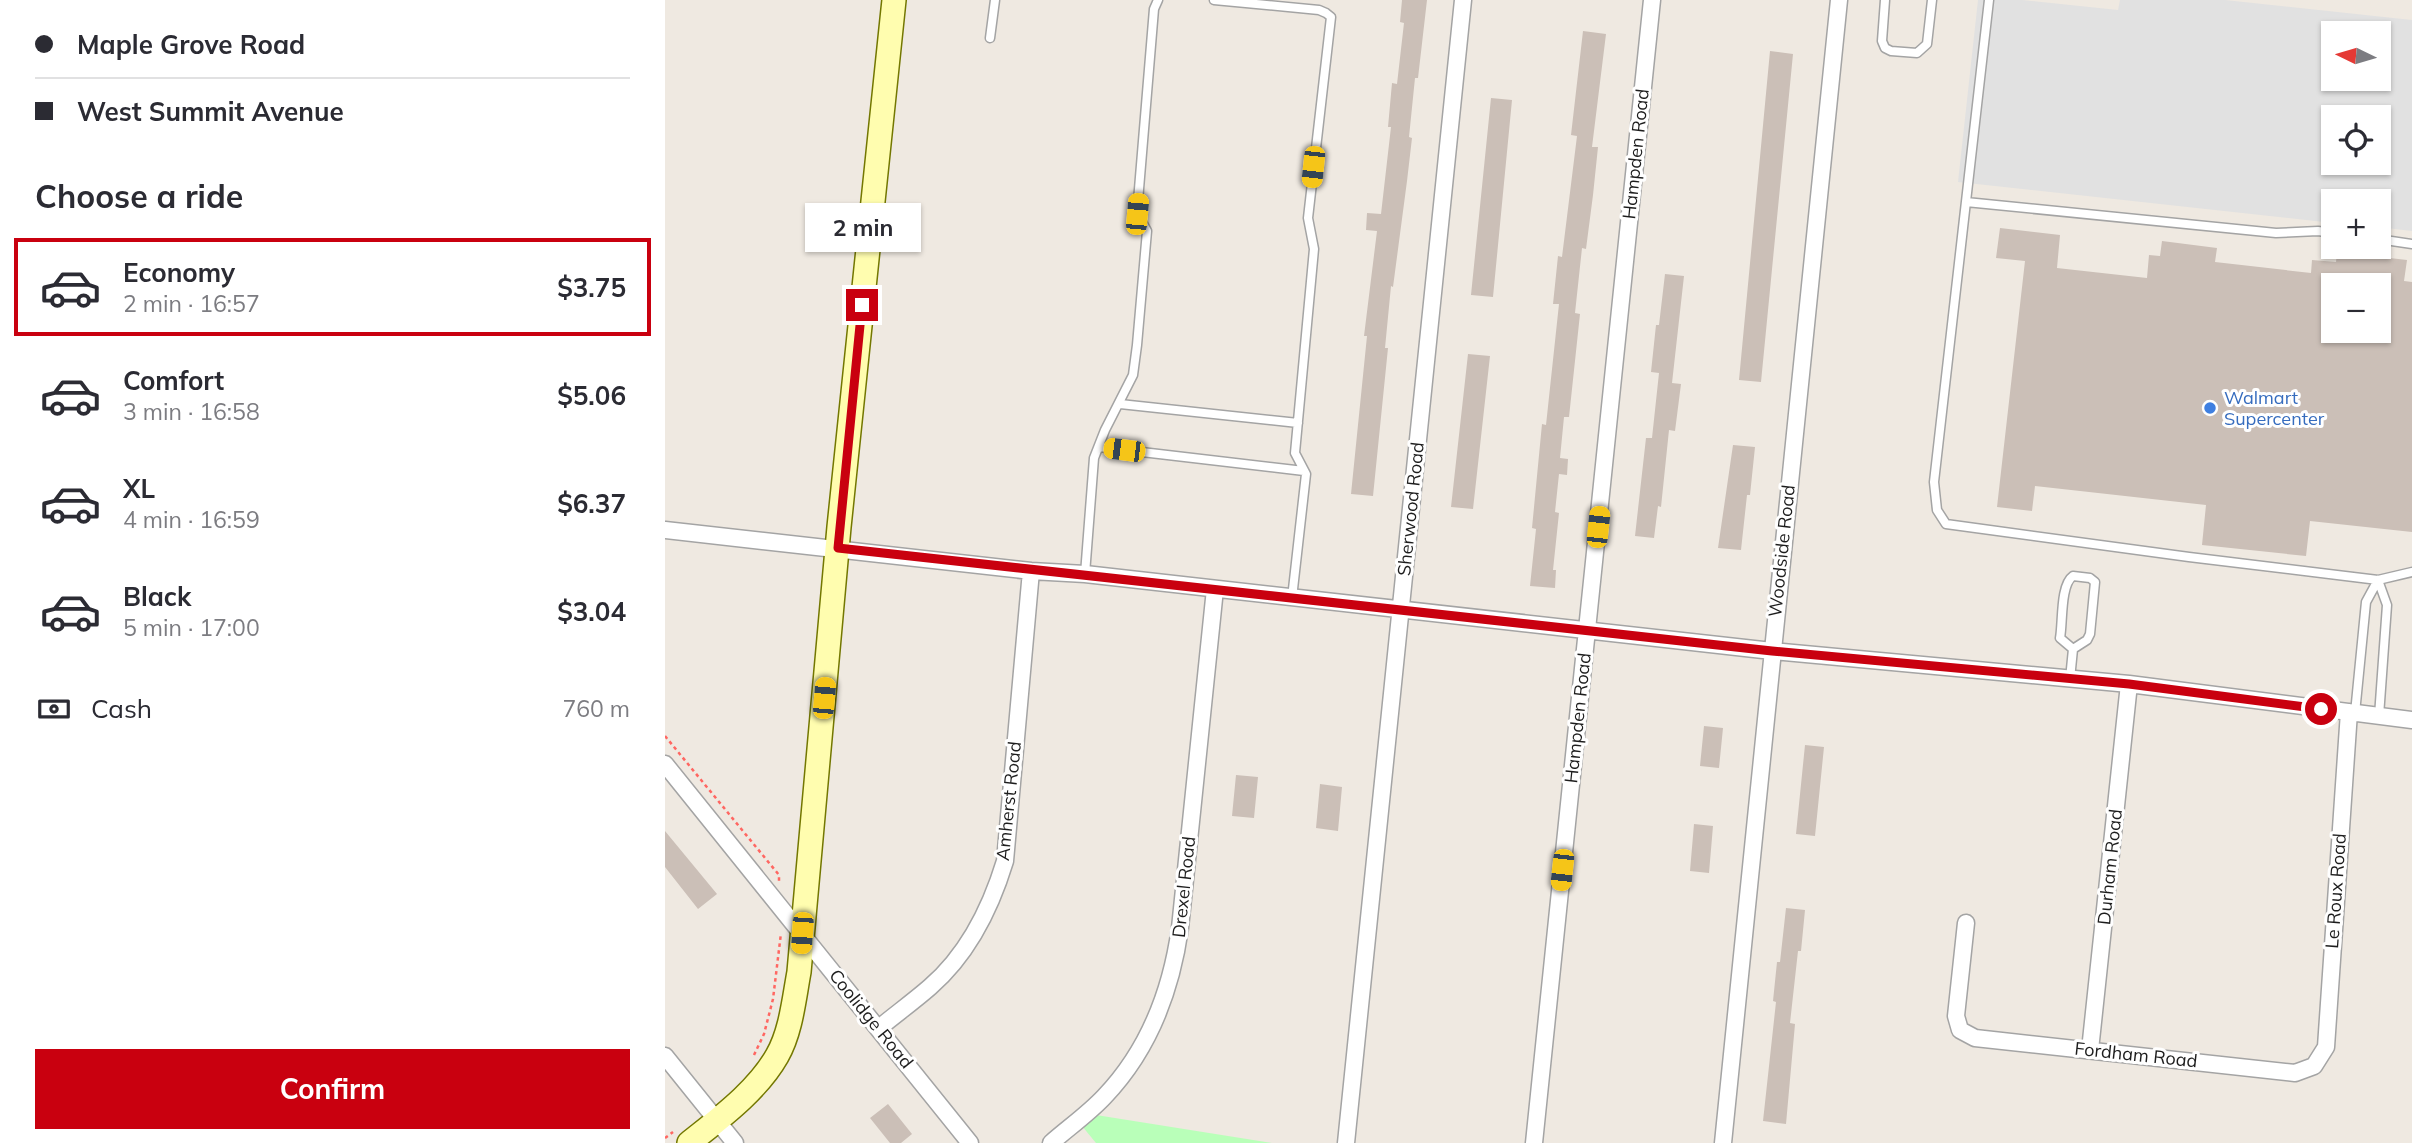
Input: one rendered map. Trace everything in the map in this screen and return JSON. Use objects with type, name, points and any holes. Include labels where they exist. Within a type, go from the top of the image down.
[{"type":"street","points":[[681,1137],[717,1121],[762,1079],[779,1054],[795,993],[894,0]]},
{"type":"street","name":"Sherwood Road","points":[[1346,1143],[1463,0]]},
{"type":"street","name":"Hampden Road","points":[[1534,1143],[1652,0]]},
{"type":"street","name":"Woodside Road","points":[[1723,1143],[1839,0]]},
{"type":"street","points":[[665,530],[1772,651],[2129,684],[2412,720]]},
{"type":"street","name":"Amherst Road","points":[[879,1028],[932,985],[964,948],[983,916],[1005,861],[1031,571]]},
{"type":"street","name":"Drexel Road","points":[[1051,1143],[1103,1098],[1131,1063],[1153,1027],[1171,978],[1180,928],[1215,589]]},
{"type":"street","name":"Durham Road","points":[[2090,1050],[2129,684]]},
{"type":"street","name":"Le Roux Road","points":[[2314,1066],[2326,1046],[2352,712]]},
{"type":"street","name":"Coolidge Road","points":[[665,764],[970,1143]]},
{"type":"street","name":"Fordham Road","points":[[1966,923],[1956,1016],[1960,1030],[1975,1038],[2295,1073],[2314,1066]]},
{"type":"street","points":[[665,1056],[735,1143]]},
{"type":"lane","points":[[990,38],[995,0]]},
{"type":"lane","points":[[1085,574],[1094,458],[1133,375],[1137,345],[1147,231],[1137,214],[1154,9],[1158,0]]},
{"type":"lane","points":[[1214,0],[1319,10],[1331,17],[1308,218],[1314,249],[1296,453],[1306,474],[1292,598]]},
{"type":"lane","points":[[1885,0],[1882,41],[1885,48],[1916,53],[1927,44],[1932,0]]},
{"type":"lane","points":[[1989,0],[1934,482],[1937,510],[1946,524],[2378,580],[2412,572]]},
{"type":"lane","points":[[1966,202],[2276,233],[2321,231]]},
{"type":"lane","points":[[2391,241],[2412,244]]},
{"type":"lane","points":[[1120,404],[1298,423]]},
{"type":"lane","points":[[1098,447],[1304,471]]},
{"type":"lane","points":[[2073,576],[2090,578],[2095,582],[2090,634],[2087,640],[2073,649],[2060,638],[2065,590],[2067,582],[2073,576]]},
{"type":"lane","points":[[2352,712],[2367,602],[2378,580]]},
{"type":"lane","points":[[2378,580],[2387,605],[2379,716]]},
{"type":"lane","points":[[2070,679],[2073,649]]},
{"type":"path","points":[[665,736],[779,876],[782,929],[773,999],[764,1034],[749,1063]]},
{"type":"path","points":[[665,1138],[681,1137]]},
{"type":"green space","points":[[1096,1115],[1272,1143],[1096,1143],[1082,1126]]},
{"type":"shaded area","points":[[1978,0],[2022,0],[2118,10],[2120,0],[2225,0],[2412,20],[2412,231],[2391,229],[2391,189],[2321,189],[2321,222],[1958,182]]},
{"type":"building","points":[[1402,0],[1427,0],[1418,78],[1415,78],[1407,181],[1393,287],[1391,286],[1385,348],[1388,348],[1373,496],[1351,494],[1367,336],[1364,336],[1377,231],[1366,230],[1367,213],[1381,214],[1391,127],[1388,127],[1392,83],[1397,84],[1404,23],[1400,22]]},
{"type":"building","points":[[1583,31],[1606,34],[1592,147],[1598,147],[1593,195],[1586,249],[1582,248],[1575,313],[1580,314],[1569,417],[1564,417],[1560,458],[1568,459],[1567,475],[1559,474],[1555,512],[1559,513],[1553,570],[1556,570],[1555,588],[1530,586],[1536,529],[1532,528],[1542,424],[1546,425],[1559,304],[1553,304],[1558,256],[1562,257],[1577,136],[1571,135]]},
{"type":"building","points":[[1770,51],[1793,54],[1761,382],[1739,380]]},
{"type":"building","points":[[1491,98],[1512,100],[1493,297],[1471,295]]},
{"type":"building","name":"Walmart Supercenter","points":[[2000,228],[2060,235],[2057,268],[2147,278],[2149,255],[2160,256],[2162,241],[2217,248],[2215,262],[2311,273],[2312,260],[2407,260],[2404,281],[2412,282],[2412,532],[2310,521],[2306,556],[2202,545],[2206,505],[2035,486],[2032,511],[1997,507],[2025,261],[1996,258]]},
{"type":"building","points":[[1665,274],[1684,276],[1672,383],[1681,384],[1675,431],[1669,430],[1661,507],[1658,506],[1654,538],[1635,536],[1646,438],[1652,438],[1659,373],[1651,372]]},
{"type":"building","points":[[1468,354],[1490,356],[1473,509],[1451,507]]},
{"type":"building","points":[[1733,445],[1755,447],[1741,550],[1718,548]]},
{"type":"building","points":[[1704,726],[1723,728],[1719,768],[1700,766]]},
{"type":"building","points":[[1805,745],[1824,747],[1815,836],[1796,834]]},
{"type":"building","points":[[1236,775],[1258,777],[1254,818],[1232,816]]},
{"type":"building","points":[[1320,784],[1342,787],[1338,831],[1316,828]]},
{"type":"building","points":[[1694,824],[1713,826],[1709,873],[1690,871]]},
{"type":"building","points":[[665,831],[717,894],[698,909],[665,867]]},
{"type":"building","points":[[1786,908],[1805,910],[1790,1023],[1795,1024],[1786,1124],[1763,1121],[1776,1002],[1773,1001],[1777,962],[1780,962]]},
{"type":"building","points":[[888,1104],[912,1134],[901,1143],[890,1143],[870,1118]]},
{"type":"place","name":"Walmart Supercenter","points":[[2210,408]]},
{"type":"route","points":[[862,305],[838,548],[1772,651],[2129,684],[2321,709]]}]
